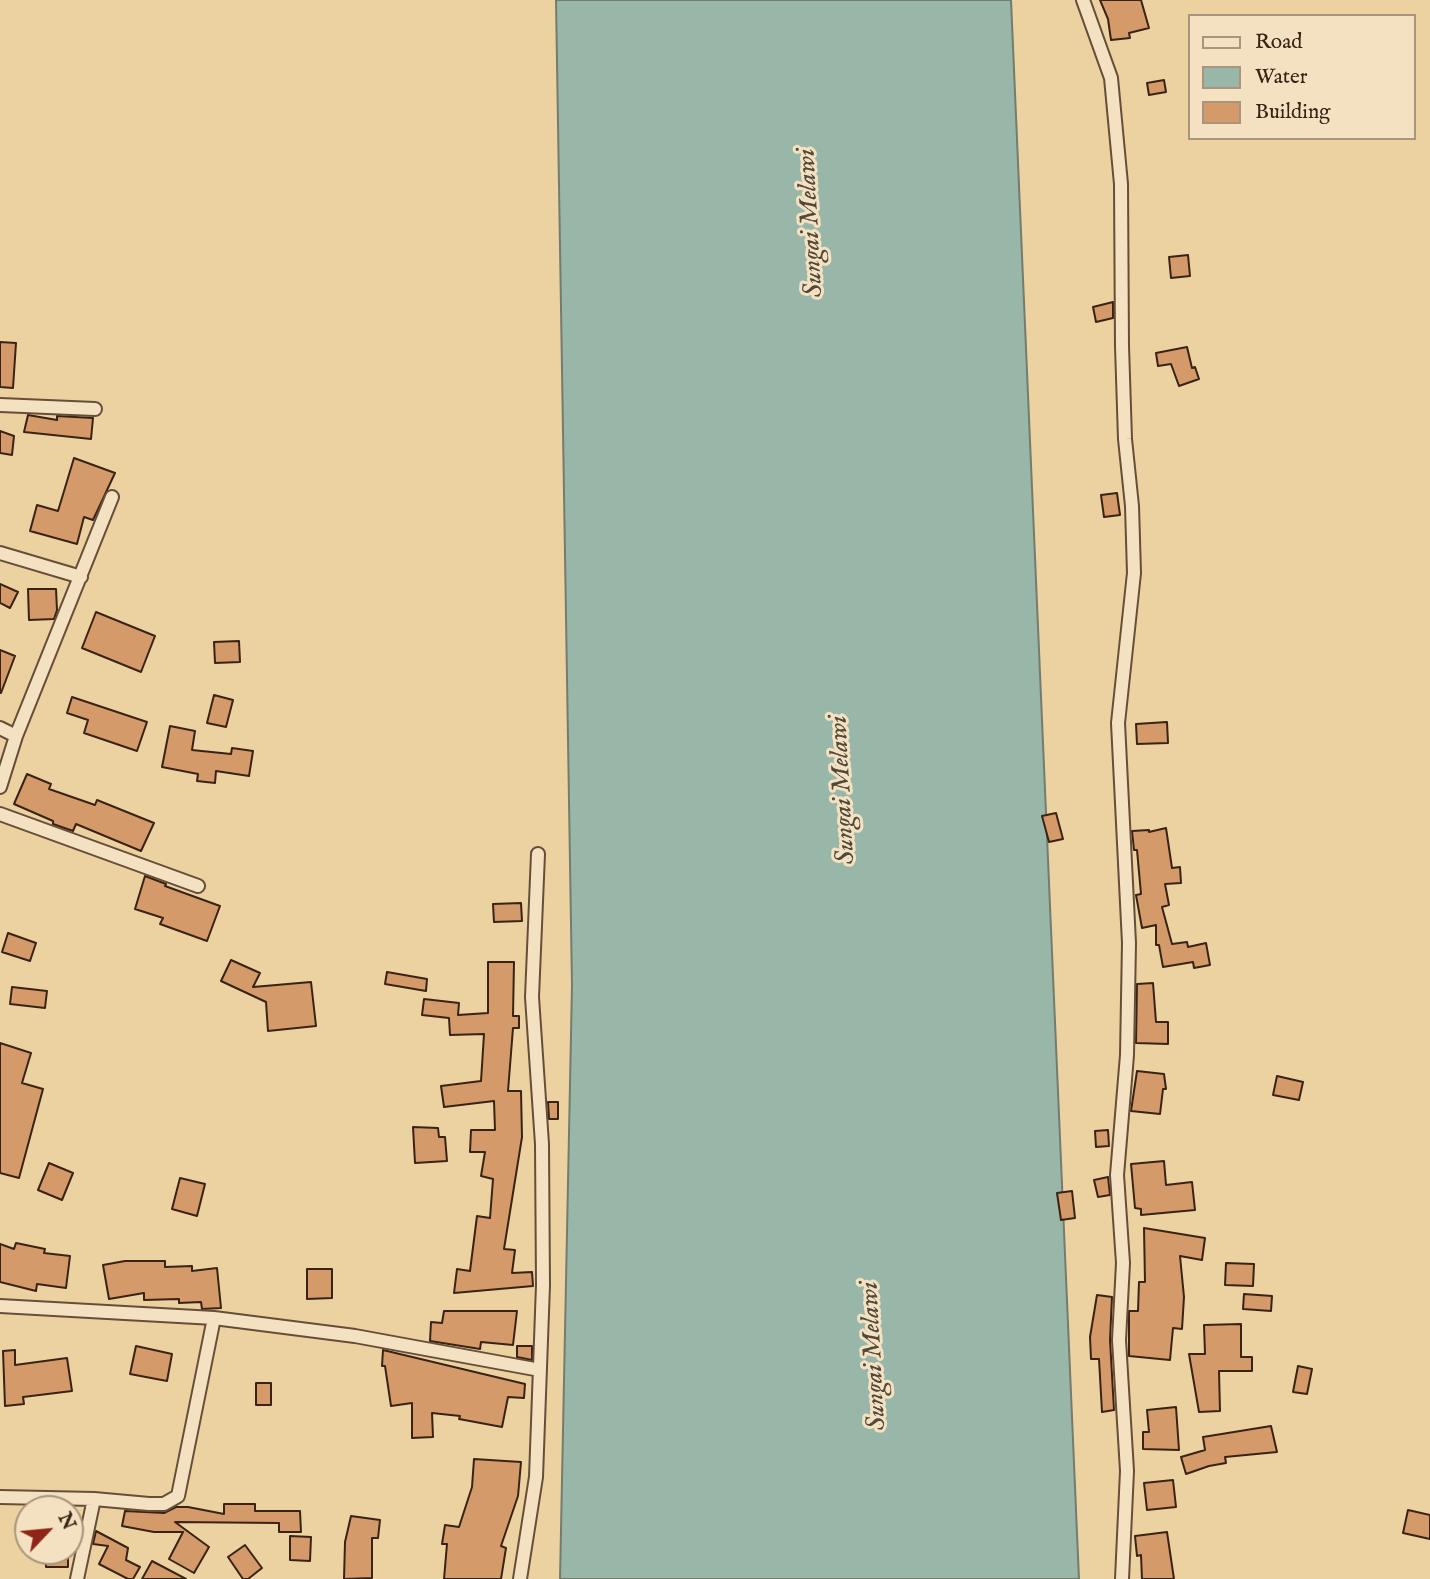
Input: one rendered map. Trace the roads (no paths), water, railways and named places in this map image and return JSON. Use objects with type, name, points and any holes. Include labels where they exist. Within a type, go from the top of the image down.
[{"type":"street","points":[[1083,0],[1111,78],[1121,184],[1124,399],[1134,573],[1118,723],[1129,943],[1128,1055],[1117,1175],[1123,1263],[1119,1340],[1127,1471],[1122,1579]]},
{"type":"street","points":[[0,405],[95,409]]},
{"type":"street","points":[[0,787],[16,736],[112,497]]},
{"type":"street","points":[[0,553],[81,577]]},
{"type":"street","points":[[0,728],[16,736]]},
{"type":"street","points":[[0,814],[198,886]]},
{"type":"street","points":[[520,1579],[537,1477],[543,1285],[542,1144],[532,998],[538,854]]},
{"type":"street","points":[[0,1306],[214,1318],[355,1336],[540,1370]]},
{"type":"street","points":[[0,1497],[164,1504],[178,1496],[214,1318]]},
{"type":"street","points":[[77,1579],[94,1499]]},
{"type":"water","name":"Sungai Melawi","points":[[556,0],[1011,0],[1079,1579],[560,1579],[572,985]]}]
